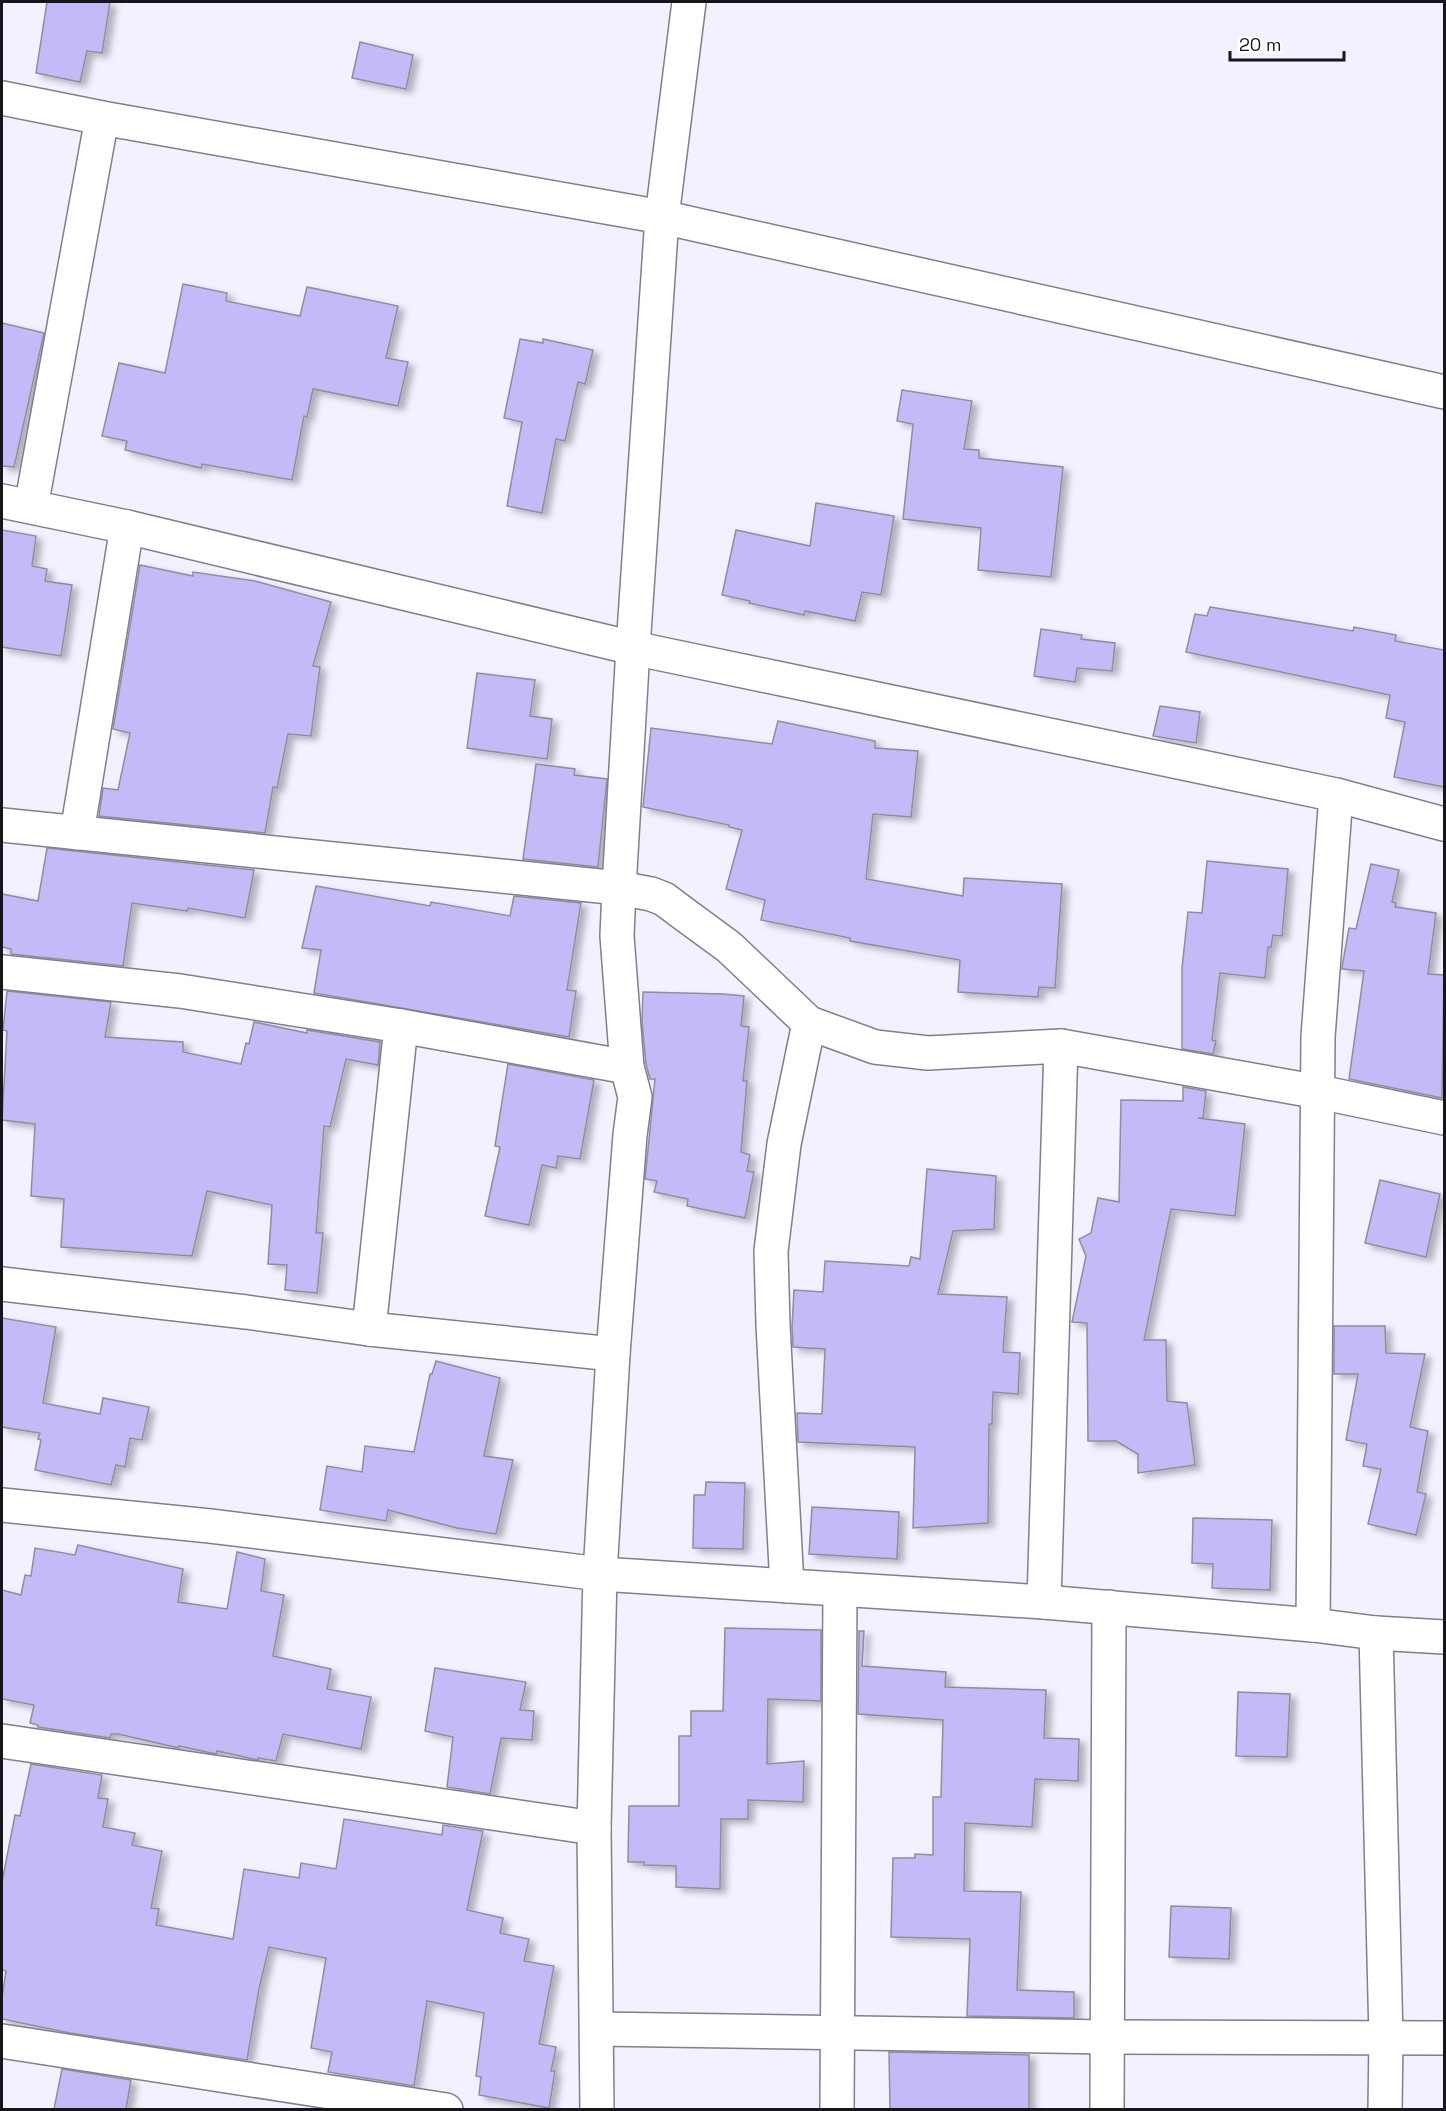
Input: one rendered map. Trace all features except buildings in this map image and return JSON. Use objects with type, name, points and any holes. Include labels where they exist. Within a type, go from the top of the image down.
[{"type":"street","points":[[597,2109],[594,1828],[600,1574],[613,1354],[635,1097],[627,1067],[617,936],[619,888],[662,217],[689,2]]},
{"type":"street","points":[[2,98],[102,118],[662,217],[1444,392]]},
{"type":"street","points":[[102,118],[16,504],[127,527],[633,648],[1336,795],[1444,824]]},
{"type":"street","points":[[77,833],[127,527]]},
{"type":"street","points":[[1312,1625],[1318,1037],[1336,795]]},
{"type":"street","points":[[2,825],[619,888],[651,894],[663,899],[729,947],[809,1023],[875,1047],[928,1053],[1061,1046],[1318,1092],[1444,1118]]},
{"type":"street","points":[[2,972],[180,991],[401,1026],[627,1067]]},
{"type":"street","points":[[787,1586],[771,1251],[784,1144],[809,1023]]},
{"type":"street","points":[[369,1329],[401,1026]]},
{"type":"street","points":[[1044,1602],[1061,1046]]},
{"type":"street","points":[[2,1284],[246,1312],[369,1329],[613,1354]]},
{"type":"street","points":[[2,1505],[210,1526],[600,1574],[1044,1602],[1444,1637]]},
{"type":"street","points":[[837,2109],[840,1590]]},
{"type":"street","points":[[1107,2109],[1109,1607]]},
{"type":"street","points":[[1376,1632],[1386,2038],[1385,2109]]},
{"type":"street","points":[[2,1741],[594,1828]]},
{"type":"street","points":[[597,2029],[1108,2037],[1444,2038]]},
{"type":"street","points":[[2,2041],[432,2108]]}]
